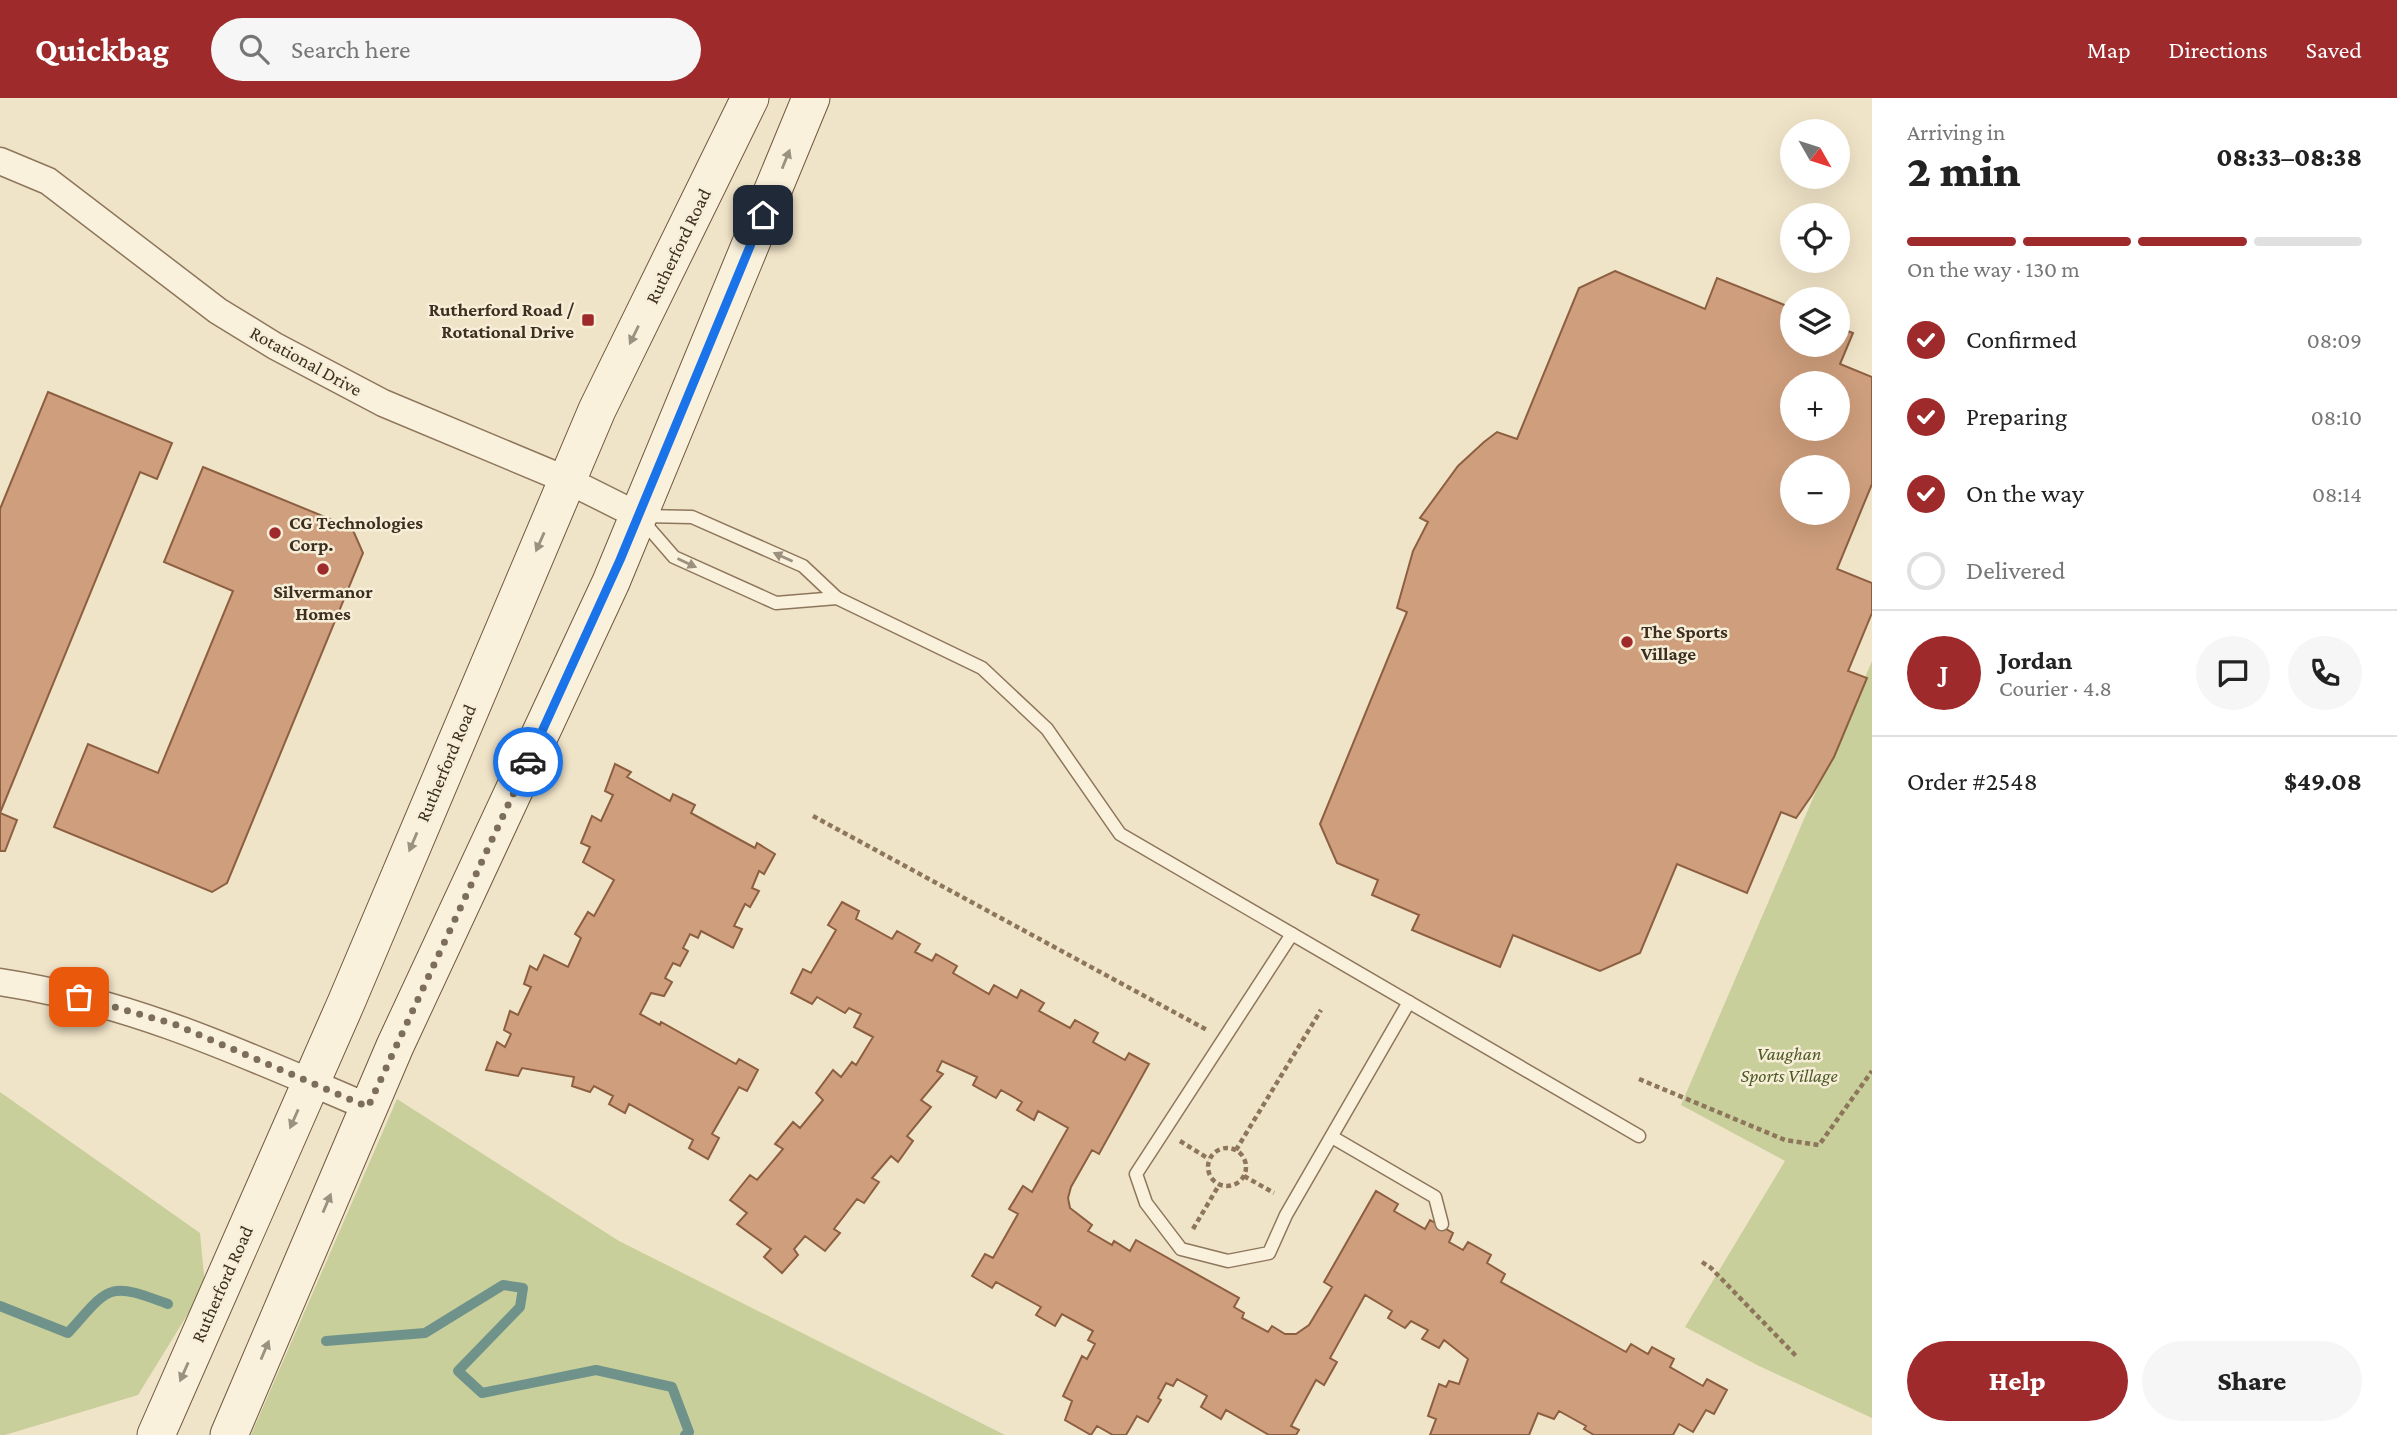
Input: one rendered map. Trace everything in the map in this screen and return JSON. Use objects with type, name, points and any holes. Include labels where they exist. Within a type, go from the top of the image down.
[{"type":"main road","name":"Rutherford Road","points":[[156,1435],[311,1082],[597,410],[751,98]]},
{"type":"main road","points":[[229,1435],[368,1107],[548,720],[639,516],[808,105]]},
{"type":"street","name":"Rotational Drive","points":[[0,161],[48,181],[218,311],[275,346],[383,403],[567,480],[639,516]]},
{"type":"street","points":[[0,982],[56,990],[174,1024],[368,1107]]},
{"type":"lane","points":[[639,516],[674,557],[776,603],[837,597]]},
{"type":"lane","points":[[639,516],[692,517],[803,566],[837,597],[982,668],[1047,729],[1120,834],[1639,1136]]},
{"type":"lane","points":[[1292,934],[1136,1174],[1146,1203],[1181,1249],[1228,1261],[1269,1254],[1293,1203],[1409,1002]]},
{"type":"lane","points":[[1332,1136],[1435,1197],[1442,1224]]},
{"type":"path","points":[[813,816],[1223,1039]]},
{"type":"path","points":[[1236,1150],[1321,1010]]},
{"type":"path","points":[[1639,1079],[1785,1140],[1819,1145],[1872,1071]]},
{"type":"path","points":[[1163,1131],[1209,1159]]},
{"type":"path","points":[[1221,1149],[1236,1150],[1246,1161],[1244,1176],[1234,1186],[1219,1185],[1208,1174],[1209,1159],[1221,1149]]},
{"type":"path","points":[[1244,1176],[1293,1203]]},
{"type":"path","points":[[1181,1249],[1219,1185]]},
{"type":"path","points":[[1702,1262],[1711,1268],[1798,1358]]},
{"type":"green space","name":"Vaughan Sports Village","points":[[1872,661],[1872,1418],[1759,1366],[1685,1327],[1785,1161],[1681,1105]]},
{"type":"green space","points":[[0,1092],[200,1233],[205,1286],[138,1395],[5,1435],[0,1435]]},
{"type":"green space","points":[[397,1099],[619,1241],[1005,1435],[251,1435]]},
{"type":"building","name":"The Sports Village","points":[[1615,271],[1705,309],[1717,278],[1780,303],[1780,357],[1843,357],[1840,364],[1872,377],[1872,484],[1837,569],[1872,583],[1872,613],[1848,671],[1867,678],[1834,757],[1796,818],[1781,812],[1747,893],[1677,864],[1640,953],[1600,971],[1513,935],[1500,967],[1412,930],[1419,915],[1372,895],[1378,880],[1337,863],[1320,824],[1407,612],[1397,608],[1413,551],[1428,522],[1420,518],[1458,466],[1484,442],[1497,432],[1517,439],[1579,288]]},
{"type":"building","points":[[48,392],[172,443],[157,479],[140,472],[0,813],[0,509]]},
{"type":"building","points":[[203,467],[352,528],[363,553],[227,883],[212,892],[54,827],[88,744],[158,773],[233,591],[164,562]]},
{"type":"building","points":[[615,764],[631,772],[627,777],[670,801],[673,794],[695,805],[691,813],[755,848],[757,843],[775,854],[764,874],[759,871],[752,888],[759,891],[750,907],[745,904],[734,926],[742,929],[733,948],[701,931],[698,938],[690,934],[683,948],[688,951],[680,966],[673,963],[665,978],[672,982],[664,996],[651,993],[640,1014],[660,1025],[661,1022],[736,1064],[739,1059],[758,1070],[747,1091],[739,1087],[712,1134],[719,1138],[708,1159],[689,1148],[693,1140],[629,1104],[625,1113],[609,1104],[613,1096],[594,1086],[590,1092],[572,1086],[574,1077],[522,1068],[518,1076],[486,1070],[497,1042],[505,1047],[511,1034],[504,1030],[510,1011],[518,1015],[531,987],[524,984],[530,966],[537,970],[544,955],[568,967],[581,938],[575,934],[588,912],[594,916],[614,880],[583,862],[590,847],[581,843],[592,816],[601,821],[613,795],[605,791]]},
{"type":"building","points":[[0,813],[17,820],[5,851],[0,851]]},
{"type":"building","points":[[842,902],[859,911],[856,919],[892,939],[897,931],[920,944],[915,952],[932,961],[936,954],[957,966],[953,973],[989,994],[994,985],[1017,998],[1021,990],[1044,1003],[1039,1011],[1070,1028],[1075,1020],[1098,1033],[1093,1042],[1125,1060],[1129,1053],[1149,1064],[1099,1154],[1092,1150],[1071,1187],[1068,1198],[1070,1208],[1092,1225],[1088,1231],[1112,1245],[1114,1241],[1130,1251],[1136,1240],[1239,1298],[1234,1307],[1244,1313],[1242,1318],[1268,1332],[1272,1326],[1285,1334],[1296,1334],[1309,1325],[1332,1287],[1324,1282],[1376,1191],[1398,1204],[1394,1211],[1425,1229],[1430,1220],[1453,1233],[1449,1242],[1463,1250],[1468,1242],[1491,1255],[1487,1263],[1505,1274],[1501,1282],[1626,1352],[1631,1344],[1648,1354],[1652,1347],[1674,1359],[1670,1367],[1703,1386],[1707,1379],[1727,1390],[1714,1414],[1706,1410],[1693,1432],[1679,1424],[1673,1435],[1594,1435],[1584,1429],[1586,1426],[1559,1411],[1554,1419],[1538,1413],[1529,1435],[1430,1435],[1436,1419],[1428,1416],[1439,1384],[1446,1387],[1449,1381],[1459,1384],[1468,1359],[1444,1340],[1439,1348],[1422,1339],[1428,1330],[1411,1321],[1405,1328],[1388,1318],[1392,1311],[1365,1295],[1330,1358],[1337,1362],[1324,1385],[1316,1380],[1291,1426],[1299,1430],[1296,1435],[1269,1435],[1226,1410],[1221,1419],[1201,1407],[1207,1396],[1177,1379],[1173,1386],[1166,1383],[1158,1398],[1161,1400],[1148,1422],[1137,1416],[1126,1435],[1113,1435],[1097,1426],[1091,1435],[1065,1420],[1072,1401],[1063,1396],[1082,1356],[1087,1359],[1095,1344],[1088,1340],[1093,1331],[1062,1314],[1055,1326],[1036,1315],[1041,1307],[996,1282],[992,1288],[972,1276],[985,1254],[993,1258],[1018,1214],[1009,1209],[1023,1186],[1032,1192],[1068,1128],[1038,1111],[1034,1120],[1017,1110],[1022,1102],[1001,1090],[996,1098],[973,1085],[977,1077],[942,1061],[937,1071],[943,1074],[921,1100],[931,1107],[907,1136],[913,1141],[898,1162],[891,1156],[872,1178],[879,1182],[864,1203],[857,1199],[834,1229],[840,1233],[825,1251],[805,1236],[794,1249],[798,1255],[782,1273],[764,1257],[771,1249],[737,1224],[747,1213],[730,1200],[750,1175],[757,1180],[783,1149],[775,1144],[793,1122],[800,1128],[823,1100],[816,1093],[833,1070],[841,1077],[852,1062],[856,1065],[873,1037],[854,1027],[861,1014],[849,1008],[845,1013],[817,997],[812,1004],[791,993],[803,969],[811,973],[836,930],[828,925]]},
{"type":"waterway","points":[[326,1341],[425,1333],[503,1285],[523,1288],[520,1307],[458,1371],[482,1393],[596,1370],[672,1387],[689,1432],[685,1435]]},
{"type":"waterway","points":[[0,1306],[68,1333],[93,1305],[111,1292],[133,1292],[168,1304]]},
{"type":"way so far","points":[[79,997],[174,1024],[368,1107],[528,762]]},
{"type":"place","name":"Rutherford Road / Rotational Drive","points":[[588,320]]},
{"type":"place","name":"CG Technologies Corp.","points":[[275,533]]},
{"type":"place","name":"Silvermanor Homes","points":[[323,569]]},
{"type":"place","name":"The Sports Village","points":[[1627,642]]},
{"type":"route","points":[[528,762],[620,560],[763,215]]}]
